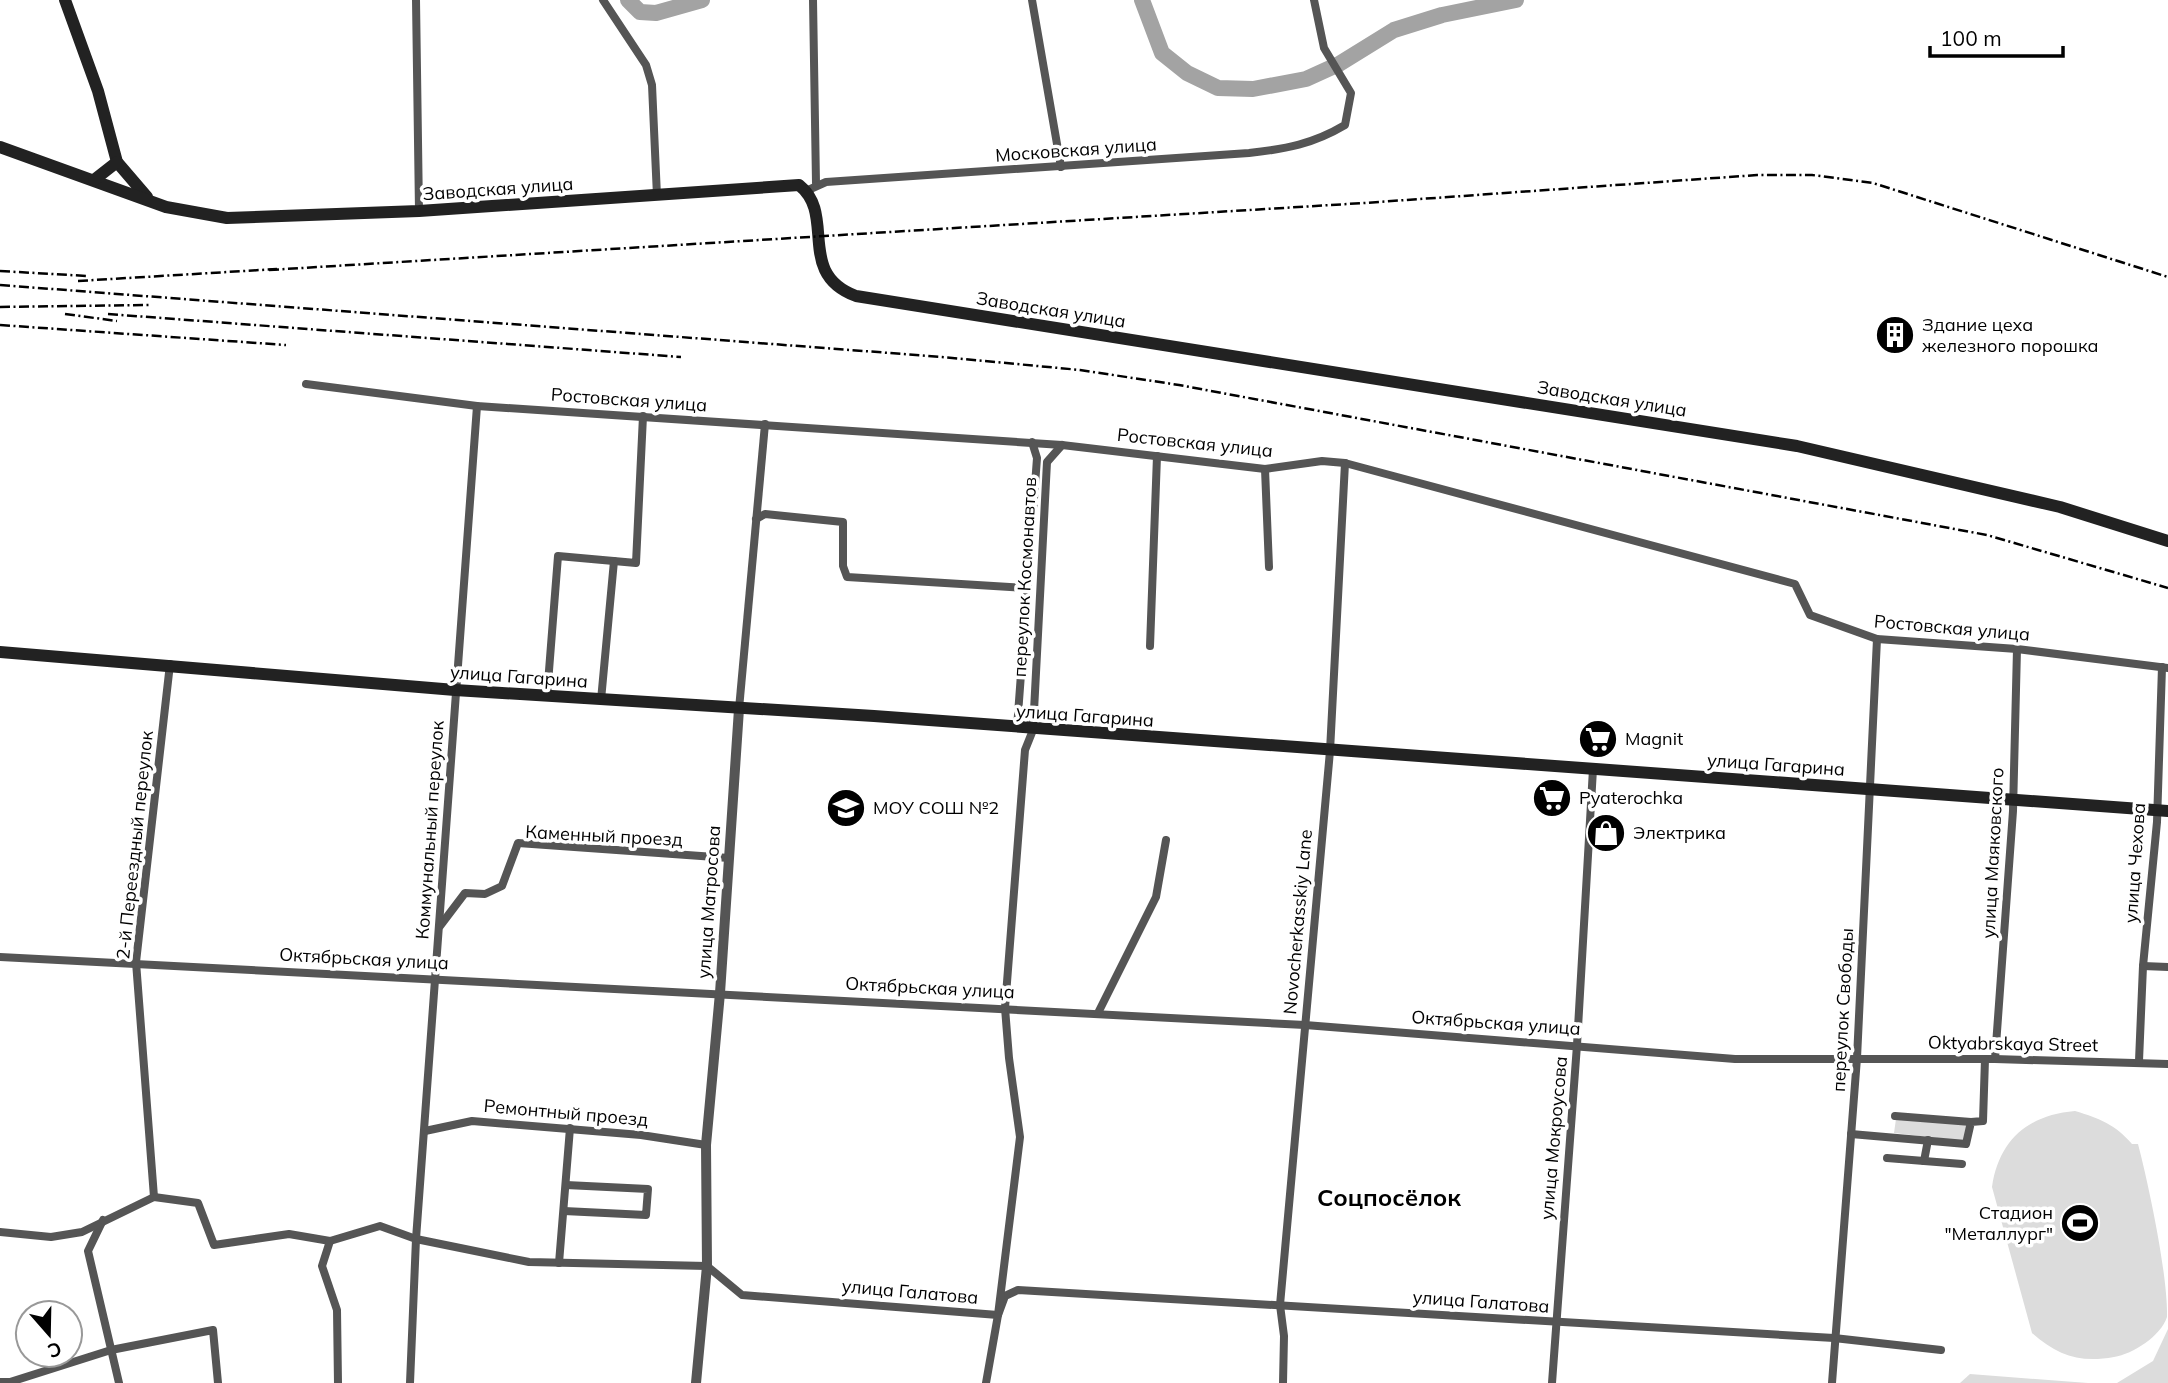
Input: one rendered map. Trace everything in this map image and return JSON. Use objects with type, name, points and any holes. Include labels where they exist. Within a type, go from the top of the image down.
[{"type":"main road","points":[[65,0],[95,82],[117,162],[151,201]]},
{"type":"main road","name":"Заводская улица","points":[[0,147],[151,201],[195,214],[227,218],[419,211],[657,196],[790,184],[811,187],[822,266],[838,288],[856,296],[1797,446],[2060,507],[2168,541]]},
{"type":"main road","points":[[94,180],[117,162]]},
{"type":"main road","name":"улица Гагарина","points":[[0,652],[170,664],[455,690],[2162,811]]},
{"type":"street","points":[[416,0],[419,211]]},
{"type":"street","points":[[603,0],[646,65],[652,85],[657,196]]},
{"type":"street","points":[[811,187],[813,0]]},
{"type":"street","points":[[1032,0],[1061,167]]},
{"type":"street","name":"Московская улица","points":[[811,187],[1297,148],[1322,139],[1345,125],[1350,93],[1331,61],[1321,36],[1314,0]]},
{"type":"street","name":"Ростовская улица","points":[[306,384],[477,406],[1032,442],[1265,469],[1322,461],[1345,463],[1795,584],[1810,615],[1877,639],[2017,649],[2165,667]]},
{"type":"street","name":"Коммунальный переулок","points":[[410,1383],[416,1240],[477,406]]},
{"type":"street","points":[[547,696],[558,556],[636,563],[643,416]]},
{"type":"street","name":"улица Матросова","points":[[696,1383],[706,1266],[706,1145],[765,424]]},
{"type":"street","points":[[1017,728],[1037,458],[1032,442]]},
{"type":"street","name":"переулок Космонавтов","points":[[986,1383],[998,1315],[1020,1138],[1005,1008],[1025,750],[1033,730],[1047,462],[1062,445]]},
{"type":"street","points":[[1150,646],[1157,456]]},
{"type":"street","name":"Novocherkasskiy Lane","points":[[1283,1383],[1284,1336],[1280,1305],[1330,751],[1345,463]]},
{"type":"street","points":[[1265,469],[1269,567]]},
{"type":"street","points":[[756,519],[765,514],[843,522],[843,566],[847,577],[1028,588]]},
{"type":"street","points":[[601,700],[614,561]]},
{"type":"street","name":"переулок Свободы","points":[[1832,1383],[1857,1058],[1877,639]]},
{"type":"street","name":"улица Маяковского","points":[[1995,1059],[2013,799],[2017,649]]},
{"type":"street","name":"2-й Переездный переулок","points":[[153,1197],[136,962],[170,664]]},
{"type":"street","name":"улица Чехова","points":[[2139,1061],[2143,965],[2162,811],[2165,667]]},
{"type":"street","name":"улица Мокроусова","points":[[1552,1383],[1577,1045],[1593,769]]},
{"type":"street","points":[[1098,1013],[1156,897],[1166,840]]},
{"type":"street","name":"Каменный проезд","points":[[439,927],[465,893],[485,894],[502,886],[519,844],[729,858]]},
{"type":"street","name":"Октябрьская улица","points":[[0,957],[1305,1025],[1734,1059],[1857,1058]]},
{"type":"street","points":[[2143,965],[2168,967]]},
{"type":"street","name":"Oktyabrskaya Street","points":[[1857,1058],[2139,1061],[2168,1064]]},
{"type":"street","points":[[1895,1116],[1983,1122],[1985,1059]]},
{"type":"street","name":"Ремонтный проезд","points":[[425,1131],[472,1121],[570,1128],[706,1145]]},
{"type":"street","points":[[1851,1134],[1966,1144],[1971,1122]]},
{"type":"street","points":[[559,1263],[570,1128]]},
{"type":"street","points":[[1924,1161],[1928,1140]]},
{"type":"street","points":[[1887,1158],[1962,1164]]},
{"type":"street","points":[[564,1211],[646,1214],[648,1189],[566,1185]]},
{"type":"street","points":[[0,1232],[51,1237],[82,1233],[153,1197],[198,1203],[214,1245],[289,1234],[330,1241],[380,1226],[416,1240],[529,1262],[706,1266]]},
{"type":"street","points":[[103,1220],[88,1251],[120,1383]]},
{"type":"street","points":[[330,1241],[322,1266],[337,1310],[338,1383]]},
{"type":"street","name":"улица Галатова","points":[[706,1266],[742,1295],[998,1315],[1005,1296],[1018,1290],[1834,1338],[1941,1350]]},
{"type":"street","points":[[7,1382],[111,1350],[213,1331],[218,1383]]},
{"type":"shaded area","name":"Стадион \"Металлург\"","points":[[2075,1111],[2106,1123],[2132,1144],[2138,1144],[2164,1279],[2167,1317],[2159,1331],[2129,1352],[2102,1359],[2070,1356],[2051,1347],[2032,1333],[1992,1187],[2001,1156],[2018,1133],[2043,1118]]},
{"type":"shaded area","points":[[1896,1119],[1968,1125],[1964,1141],[1894,1133]]},
{"type":"shaded area","points":[[2168,1329],[2168,1383],[2117,1383],[2153,1361]]},
{"type":"shaded area","points":[[1970,1374],[2088,1383],[1960,1383]]},
{"type":"waterway","points":[[628,0],[640,12],[656,13],[702,0]]},
{"type":"waterway","points":[[1142,0],[1162,53],[1187,73],[1218,88],[1253,89],[1306,79],[1339,64],[1394,30],[1442,15],[1516,0]]},
{"type":"railway","points":[[269,270],[1364,203],[1757,175],[1812,175],[1873,183],[2168,277]]},
{"type":"railway","points":[[78,281],[277,269]]},
{"type":"railway","points":[[0,271],[87,276]]},
{"type":"railway","points":[[0,285],[942,357],[1080,370],[1179,385],[1987,535],[2168,588]]},
{"type":"railway","points":[[0,307],[150,305]]},
{"type":"railway","points":[[65,314],[117,321]]},
{"type":"railway","points":[[108,314],[681,357]]},
{"type":"railway","points":[[0,325],[286,345]]},
{"type":"place","name":"Здание цеха железного порошка","points":[[1895,335]]},
{"type":"place","name":"Magnit","points":[[1598,739]]},
{"type":"place","name":"Pyaterochka","points":[[1552,798]]},
{"type":"place","name":"МОУ СОШ №2","points":[[846,808]]},
{"type":"place","name":"Электрика","points":[[1606,833]]},
{"type":"place","name":"Стадион \"Металлург\"","points":[[2080,1223]]},
{"type":"district","name":"Соцпосёлок","points":[[1389,1198]]}]
